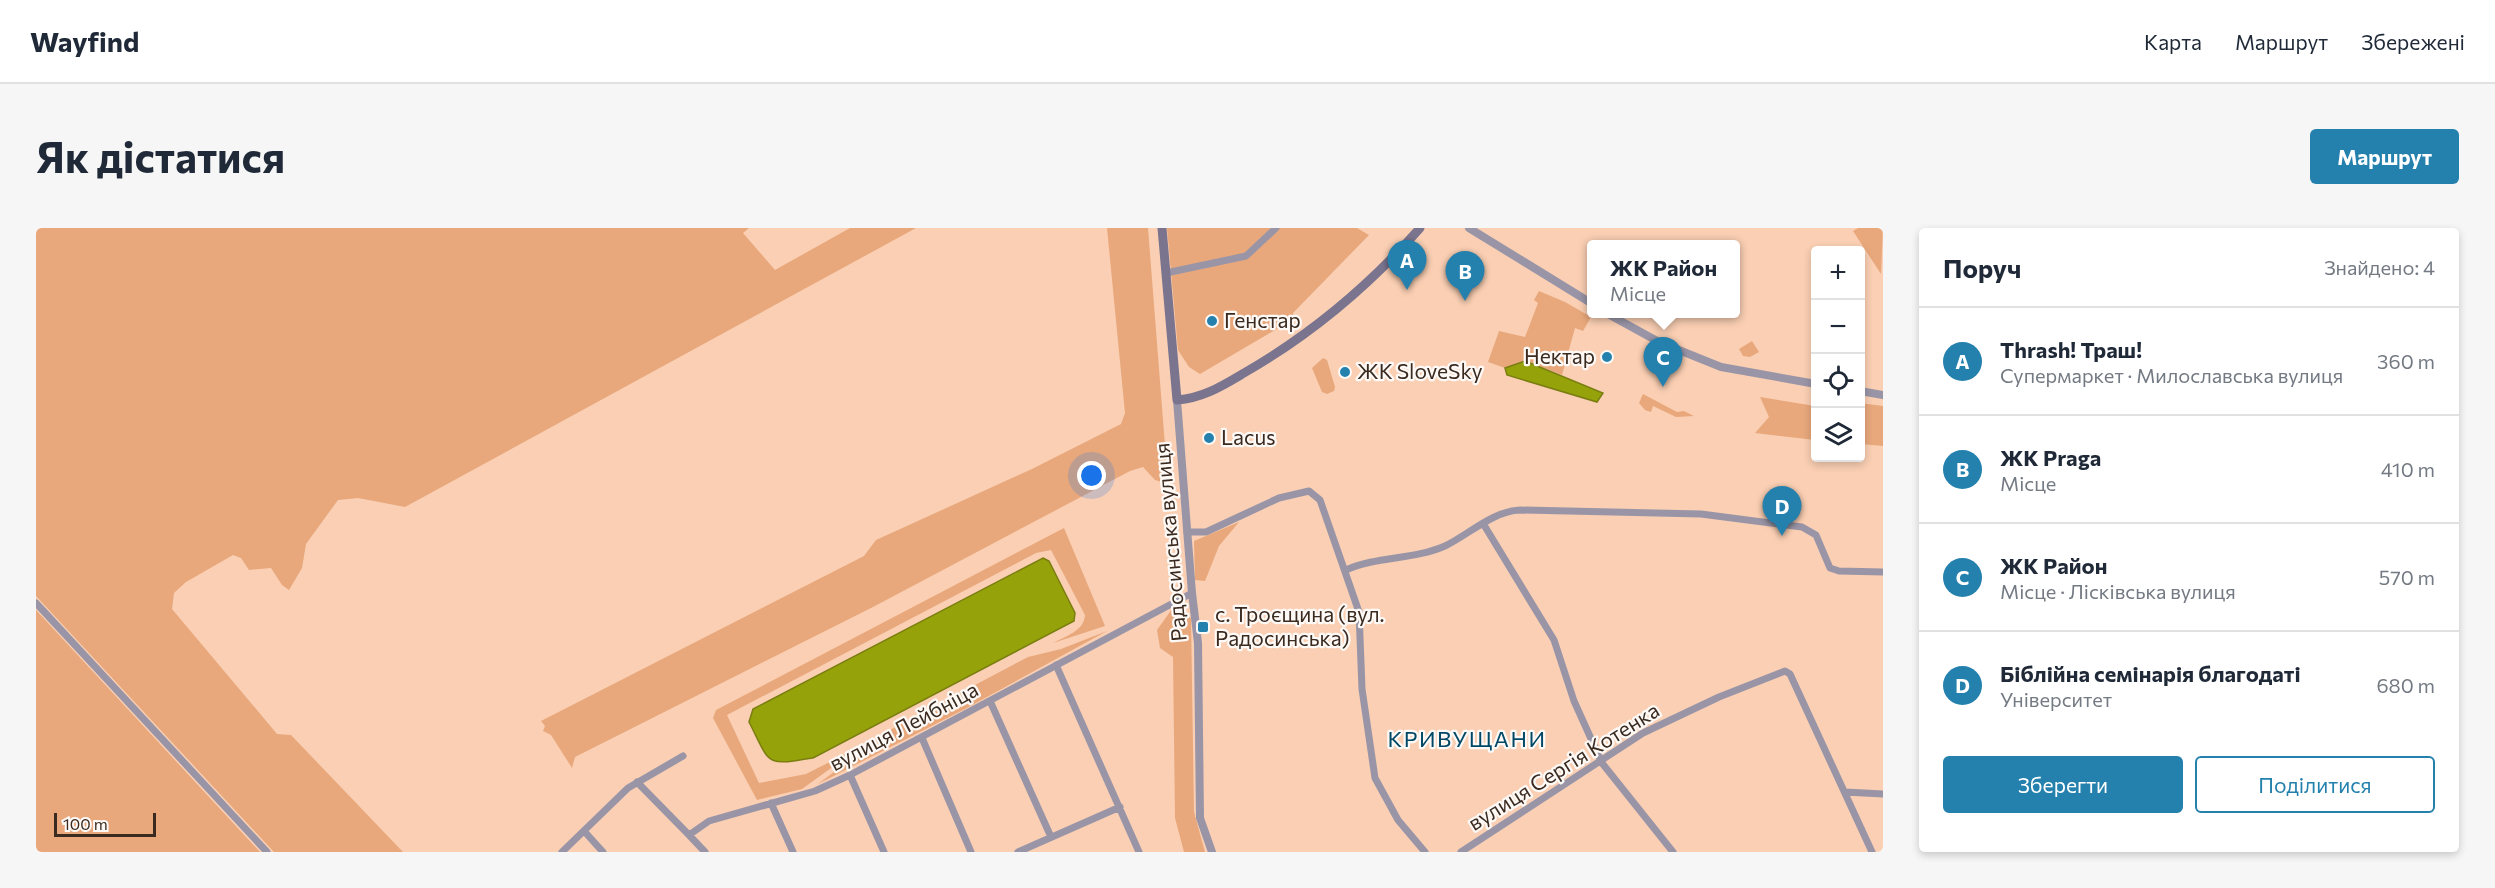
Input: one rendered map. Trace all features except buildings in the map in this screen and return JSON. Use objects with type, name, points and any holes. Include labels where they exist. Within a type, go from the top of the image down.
[{"type":"main road","name":"Радосинська вулиця","points":[[1162,228],[1177,400]]},
{"type":"main road","points":[[1177,400],[1193,399],[1212,392],[1288,348],[1335,312],[1420,228]]},
{"type":"street","points":[[1166,273],[1246,256],[1276,228]]},
{"type":"street","points":[[1469,228],[1587,301]]},
{"type":"street","points":[[1615,318],[1659,342],[1721,368],[1811,383]]},
{"type":"street","points":[[1865,392],[1883,395]]},
{"type":"street","name":"Радосинська вулиця","points":[[1177,400],[1198,643],[1200,818],[1212,852]]},
{"type":"street","points":[[1187,532],[1206,532],[1279,498],[1310,491],[1320,500],[1359,612],[1362,688],[1375,778],[1398,820],[1425,852]]},
{"type":"street","points":[[1346,570],[1367,562],[1434,550],[1502,514],[1520,510],[1712,516],[1802,527],[1816,535],[1830,567],[1839,571],[1883,573]]},
{"type":"street","points":[[1484,525],[1554,640],[1574,701],[1602,763],[1673,852]]},
{"type":"street","name":"вулиця Лейбніца","points":[[689,835],[709,821],[815,792],[922,738],[1192,593]]},
{"type":"street","points":[[36,603],[267,852]]},
{"type":"street","points":[[1056,665],[1139,852]]},
{"type":"street","name":"вулиця Сергія Котенка","points":[[1461,852],[1602,763],[1643,733],[1682,713],[1785,671],[1790,674],[1845,792]]},
{"type":"street","points":[[990,701],[1051,837]]},
{"type":"street","points":[[922,738],[971,852]]},
{"type":"street","points":[[562,852],[636,782],[683,756]]},
{"type":"street","points":[[850,775],[884,852]]},
{"type":"street","points":[[636,782],[705,852]]},
{"type":"street","points":[[1872,852],[1845,792],[1883,794]]},
{"type":"street","points":[[771,803],[793,852]]},
{"type":"street","points":[[1018,852],[1120,807]]},
{"type":"street","points":[[584,831],[603,852]]},
{"type":"shaded area","points":[[36,228],[749,228],[743,233],[775,270],[850,228],[916,228],[405,507],[358,498],[338,500],[306,544],[302,568],[289,590],[282,585],[271,568],[249,570],[241,558],[233,555],[186,582],[174,593],[172,609],[277,734],[291,735],[403,852],[274,852],[36,596]]},
{"type":"shaded area","points":[[1107,228],[1148,228],[1168,484],[1155,480],[1143,467],[1130,471],[873,607],[575,757],[572,768],[551,735],[543,731],[545,726],[541,721],[864,556],[876,540],[1032,469],[1121,424],[1125,413]]},
{"type":"shaded area","points":[[1167,228],[1357,228],[1369,235],[1293,313],[1294,319],[1200,374],[1189,367],[1178,350]]},
{"type":"shaded area","points":[[1858,228],[1883,228],[1881,274],[1865,246],[1853,231]]},
{"type":"shaded area","points":[[1539,291],[1565,302],[1587,315],[1587,318],[1590,318],[1583,331],[1575,328],[1562,375],[1525,361],[1505,368],[1488,362],[1499,331],[1525,337],[1538,303],[1534,300]]},
{"type":"shaded area","points":[[1752,341],[1759,352],[1750,357],[1743,356],[1739,349]]},
{"type":"shaded area","points":[[1323,358],[1327,360],[1335,387],[1334,391],[1327,394],[1322,392],[1312,368]]},
{"type":"shaded area","points":[[1525,361],[1603,393],[1597,402],[1507,375],[1505,368]]},
{"type":"shaded area","points":[[1643,394],[1677,412],[1684,411],[1694,416],[1676,417],[1653,406],[1651,412],[1645,410],[1639,403]]},
{"type":"shaded area","points":[[1760,397],[1811,405],[1811,440],[1755,433],[1769,417]]},
{"type":"shaded area","points":[[1865,404],[1883,406],[1883,446],[1865,444]]},
{"type":"shaded area","points":[[1239,522],[1219,546],[1205,581],[1195,580],[1194,541]]},
{"type":"shaded area","points":[[1064,528],[1105,626],[1053,643],[1078,629],[1085,615],[1051,550],[1036,553],[727,715],[759,783],[806,774],[863,745],[802,789],[757,800],[713,718],[716,710]]},
{"type":"shaded area","points":[[1043,558],[1049,561],[1075,613],[1074,621],[813,758],[777,761],[771,759],[761,747],[749,722],[753,709]]},
{"type":"shaded area","points":[[1176,608],[1191,618],[1194,812],[1205,852],[1184,852],[1175,818],[1173,657],[1160,648],[1157,630],[1172,609]]},
{"type":"shaded area","points":[[36,610],[260,852],[36,852]]},
{"type":"shaded area","points":[[1107,631],[965,709],[818,784],[890,730],[1028,657],[1061,649]]},
{"type":"place","name":"Thrash! Траш!","points":[[1407,290]]},
{"type":"place","name":"ЖК Praga","points":[[1465,301]]},
{"type":"place","name":"Генстар","points":[[1212,321]]},
{"type":"place","name":"Нектар","points":[[1607,357]]},
{"type":"place","name":"ЖК SloveSky","points":[[1345,372]]},
{"type":"place","name":"ЖК Район","points":[[1663,387]]},
{"type":"place","name":"Lacus","points":[[1209,438]]},
{"type":"place","name":"Біблійна семінарія благодаті","points":[[1782,536]]},
{"type":"place","name":"с. Троєщина (вул. Радосинська)","points":[[1203,627]]},
{"type":"district","name":"КРИВУЩАНИ","points":[[1467,739]]}]
